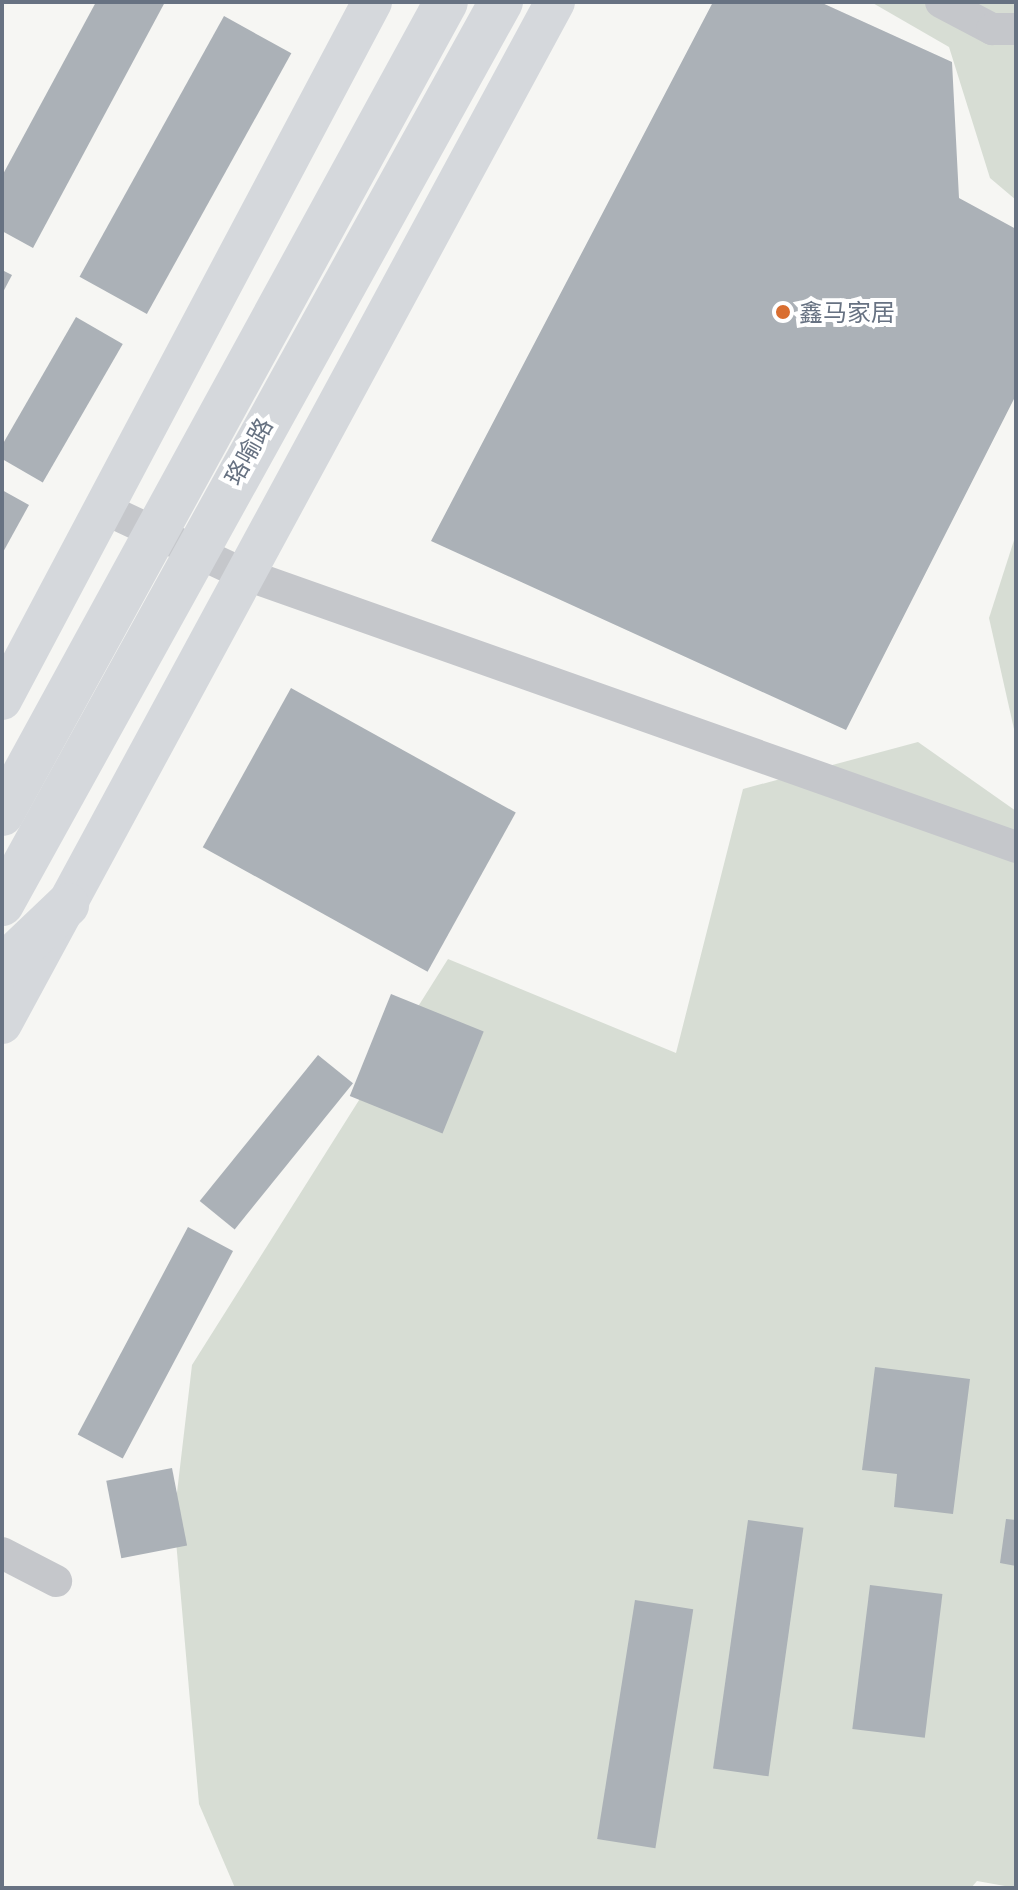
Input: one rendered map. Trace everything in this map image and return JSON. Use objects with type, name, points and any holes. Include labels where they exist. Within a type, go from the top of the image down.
[{"type":"highway","name":"珞喻路","points":[[2,904],[172,545],[446,2]]},
{"type":"highway","name":"珞喻路","points":[[2,814],[172,545],[501,2]]},
{"type":"highway","points":[[2,967],[67,905]]},
{"type":"main road","points":[[2,700],[372,2]]},
{"type":"main road","points":[[2,1024],[555,2]]},
{"type":"street","points":[[941,2],[992,29],[1016,29]]},
{"type":"street","points":[[105,509],[172,545],[244,574],[1016,847]]},
{"type":"street","points":[[2,1553],[56,1581]]},
{"type":"shaded area","points":[[871,2],[1016,2],[1016,200],[990,178],[949,47]]},
{"type":"shaded area","points":[[1016,534],[1016,738],[989,618]]},
{"type":"shaded area","points":[[918,742],[1016,811],[1016,1888],[977,1881],[971,1888],[235,1888],[199,1804],[174,1518],[192,1365],[448,959],[676,1053],[743,789]]},
{"type":"building","points":[[96,2],[165,2],[33,248],[2,231],[2,176]]},
{"type":"building","name":"鑫马家居","points":[[713,2],[820,2],[952,62],[959,198],[1016,229],[1016,395],[846,730],[431,541]]},
{"type":"building","points":[[224,16],[291,53],[147,314],[80,277]]},
{"type":"building","points":[[2,270],[12,275],[2,294]]},
{"type":"building","points":[[76,317],[123,344],[43,483],[2,459],[2,445]]},
{"type":"building","points":[[2,490],[29,505],[2,554]]},
{"type":"building","points":[[291,688],[516,813],[428,972],[203,847]]},
{"type":"building","points":[[391,994],[484,1031],[443,1133],[350,1096]]},
{"type":"building","points":[[318,1055],[353,1083],[235,1229],[200,1201]]},
{"type":"building","points":[[188,1227],[233,1251],[123,1458],[78,1434]]},
{"type":"building","points":[[875,1367],[970,1379],[953,1514],[894,1507],[897,1474],[862,1470]]},
{"type":"building","points":[[172,1468],[187,1546],[121,1558],[106,1481]]},
{"type":"building","points":[[1006,1519],[1016,1520],[1016,1566],[1000,1563]]},
{"type":"building","points":[[748,1520],[803,1528],[769,1776],[713,1769]]},
{"type":"building","points":[[870,1585],[942,1594],[925,1738],[852,1729]]},
{"type":"building","points":[[635,1600],[693,1609],[655,1848],[597,1839]]},
{"type":"place","name":"鑫马家居","points":[[783,312]]}]
